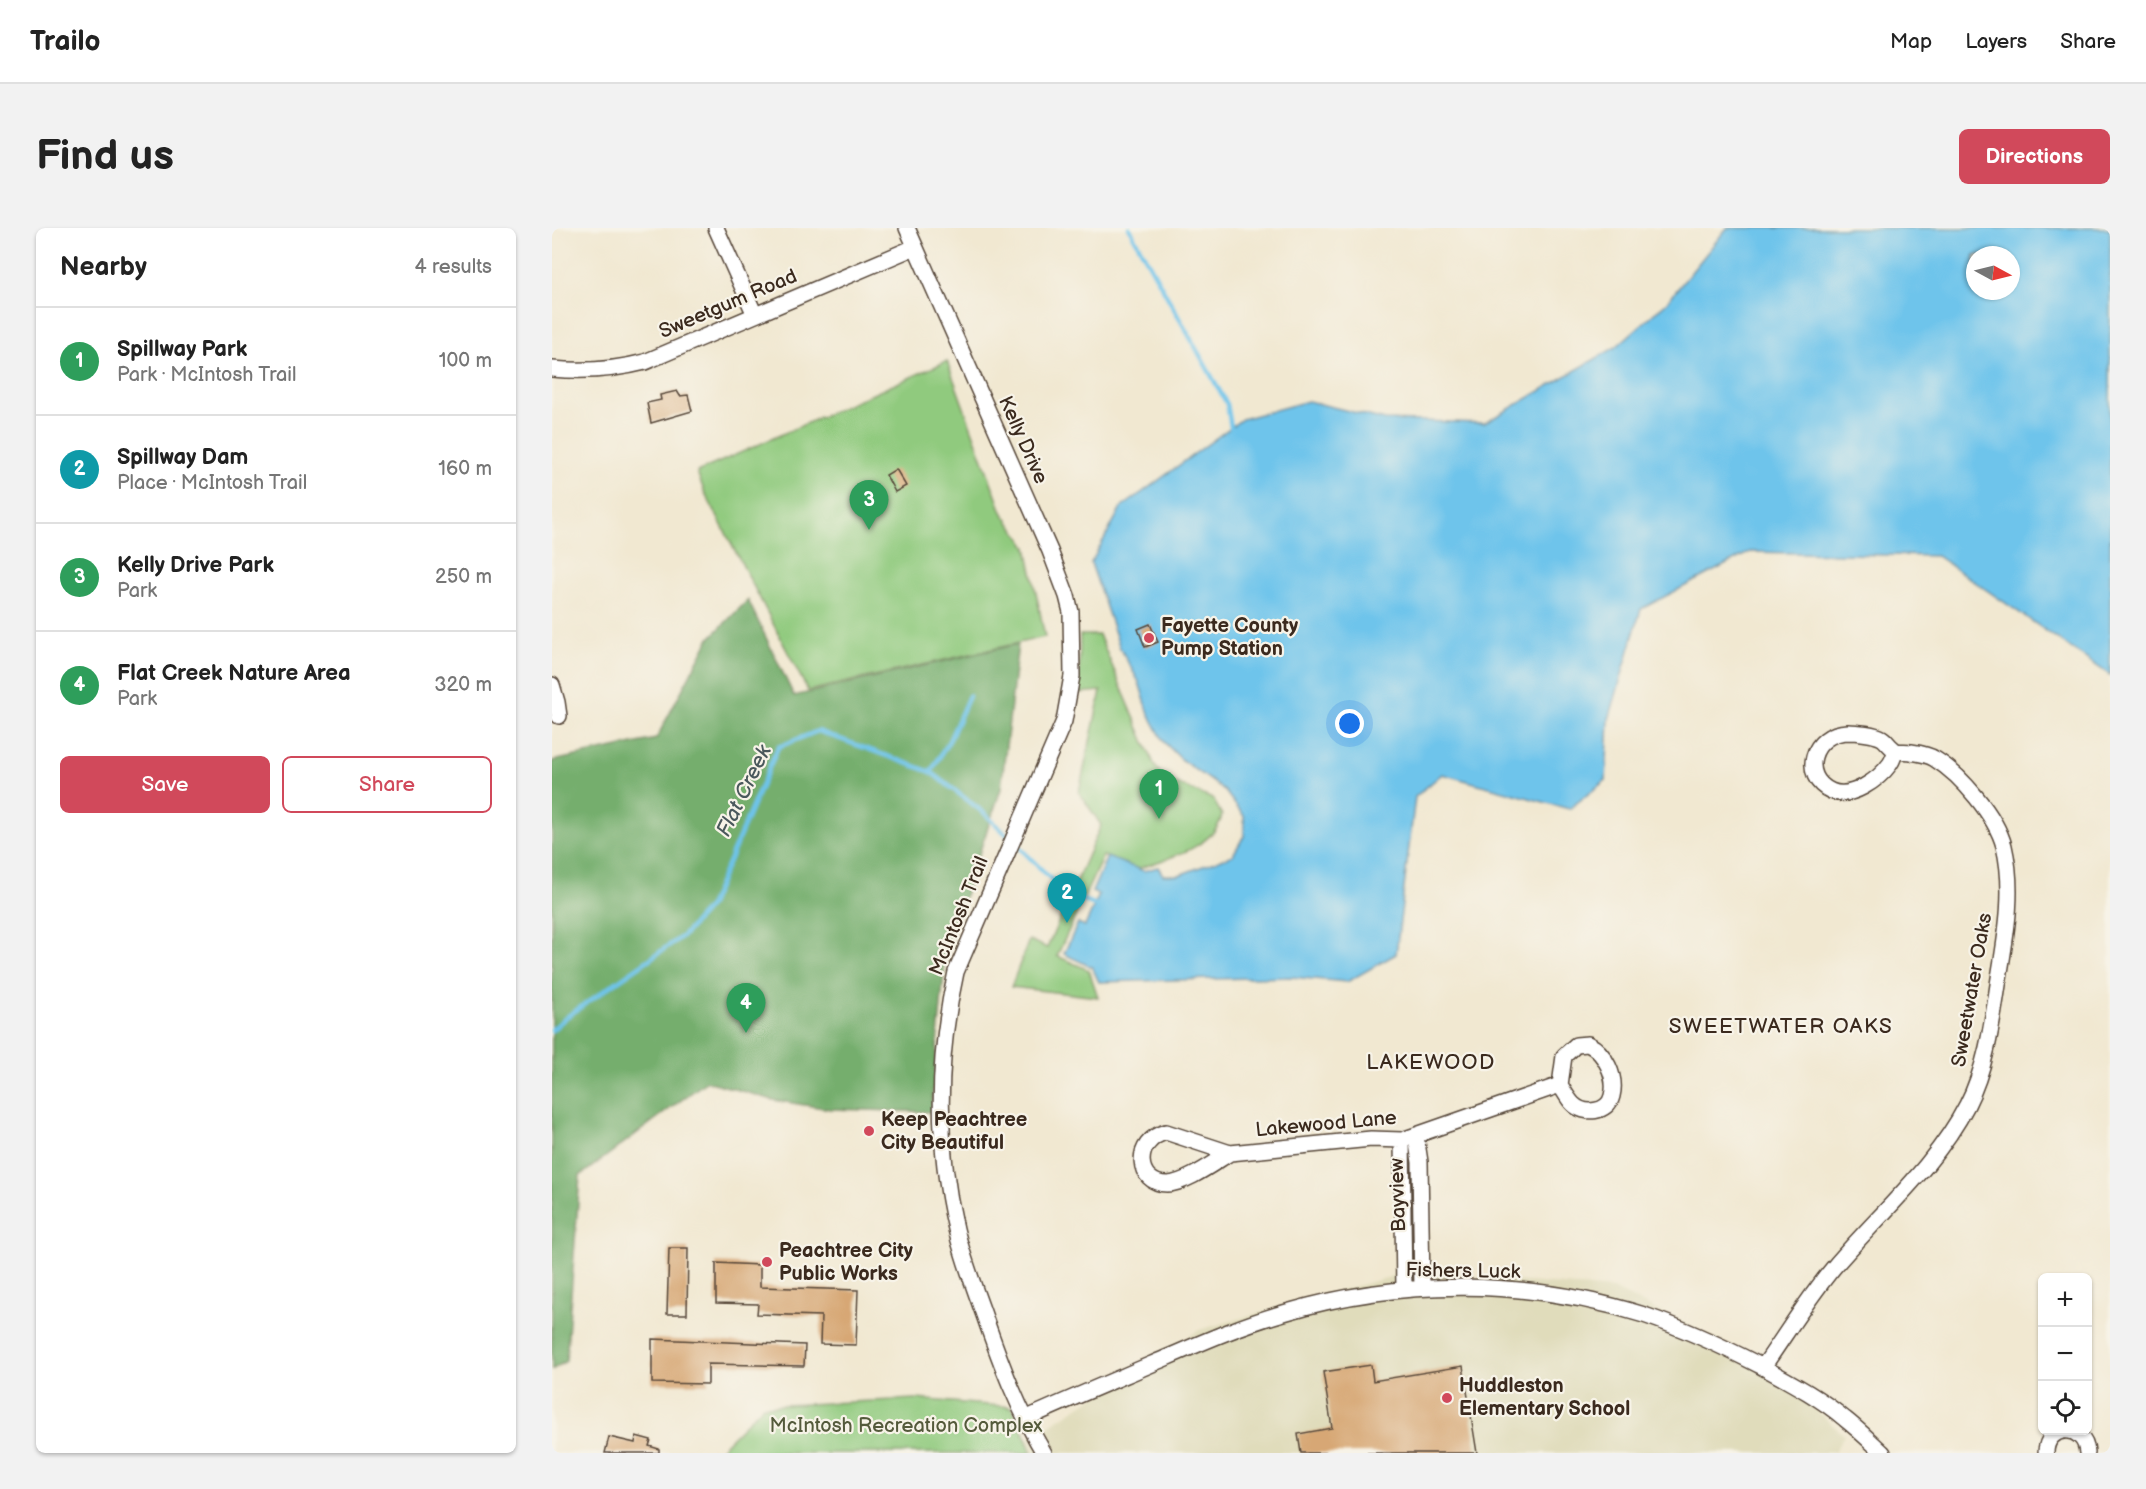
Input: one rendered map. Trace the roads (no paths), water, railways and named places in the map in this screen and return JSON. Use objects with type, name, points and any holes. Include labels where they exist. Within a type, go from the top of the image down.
[{"type":"street","points":[[716,228],[755,315]]},
{"type":"street","name":"Kelly Drive","points":[[907,228],[1050,551],[1067,596],[1073,637],[1072,676]]},
{"type":"street","name":"Sweetgum Road","points":[[552,369],[599,370],[645,362],[915,247]]},
{"type":"street","name":"McIntosh Trail","points":[[1044,1453],[1005,1377],[956,1230],[942,1134],[940,1098],[949,1005],[956,972],[1064,721],[1072,676]]},
{"type":"street","points":[[552,685],[558,702],[559,716]]},
{"type":"street","name":"Sweetwater Oaks","points":[[1763,1367],[1833,1269],[1922,1170],[1948,1136],[1968,1103],[1982,1068],[1991,1028],[2006,933],[2010,888],[2003,843],[1983,803],[1934,758],[1896,751],[1881,737],[1848,732],[1826,737],[1814,754],[1813,765],[1821,784],[1840,794],[1857,789],[1875,779],[1891,764],[1896,751]]},
{"type":"street","points":[[1588,1044],[1602,1054],[1610,1070],[1613,1085],[1612,1099],[1598,1111],[1588,1112],[1571,1103],[1560,1085],[1564,1056],[1576,1045],[1588,1044]]},
{"type":"street","name":"Lakewood Lane","points":[[1230,1153],[1179,1182],[1168,1184],[1150,1177],[1144,1169],[1142,1159],[1143,1149],[1148,1141],[1166,1132],[1230,1153],[1371,1139],[1409,1138],[1560,1085]]},
{"type":"street","name":"Bayview","points":[[1409,1138],[1419,1162],[1422,1288]]},
{"type":"street","name":"Bayview","points":[[1404,1289],[1409,1138]]},
{"type":"street","name":"Fishers Luck","points":[[1025,1419],[1211,1339],[1270,1317],[1328,1301],[1404,1289],[1494,1289],[1561,1296],[1611,1306],[1694,1335],[1763,1367],[1802,1389],[1845,1418],[1883,1453]]},
{"type":"street","points":[[2046,1453],[2047,1443],[2051,1437],[2056,1433],[2070,1431],[2082,1438],[2087,1453]]},
{"type":"water","points":[[1727,228],[2110,228],[2110,675],[1937,556],[1750,552],[1641,609],[1609,719],[1606,780],[1569,809],[1442,774],[1415,797],[1396,954],[1347,982],[1291,977],[1099,982],[1092,967],[1064,954],[1078,923],[1085,926],[1099,895],[1092,892],[1107,857],[1144,871],[1158,867],[1163,875],[1179,875],[1233,855],[1244,836],[1244,816],[1224,790],[1182,760],[1164,742],[1149,714],[1139,682],[1120,648],[1091,563],[1121,508],[1242,419],[1308,401],[1385,420],[1485,423],[1616,347],[1667,302]]},
{"type":"waterway","points":[[1129,228],[1227,404],[1231,427]]},
{"type":"waterway","name":"Flat Creek","points":[[931,772],[950,739],[969,696]]},
{"type":"waterway","name":"Flat Creek","points":[[552,1030],[565,1018],[684,935],[710,905],[778,747],[818,731],[931,772],[984,813],[1010,838]]},
{"type":"waterway","name":"Flat Creek","points":[[1016,844],[1062,890],[1094,905]]},
{"type":"place","name":"Kelly Drive Park","points":[[869,530]]},
{"type":"place","name":"Fayette County Pump Station","points":[[1149,638]]},
{"type":"place","name":"Spillway Park","points":[[1159,819]]},
{"type":"place","name":"Spillway Dam","points":[[1067,923]]},
{"type":"place","name":"Flat Creek Nature Area","points":[[746,1033]]},
{"type":"place","name":"Keep Peachtree City Beautiful","points":[[869,1131]]},
{"type":"place","name":"Peachtree City Public Works","points":[[767,1262]]},
{"type":"place","name":"Huddleston Elementary School","points":[[1447,1398]]},
{"type":"district","name":"SWEETWATER OAKS","points":[[1781,1026]]},
{"type":"district","name":"LAKEWOOD","points":[[1431,1062]]},
{"type":"park label","name":"McIntosh Recreation Complex","points":[[906,1426]]}]
